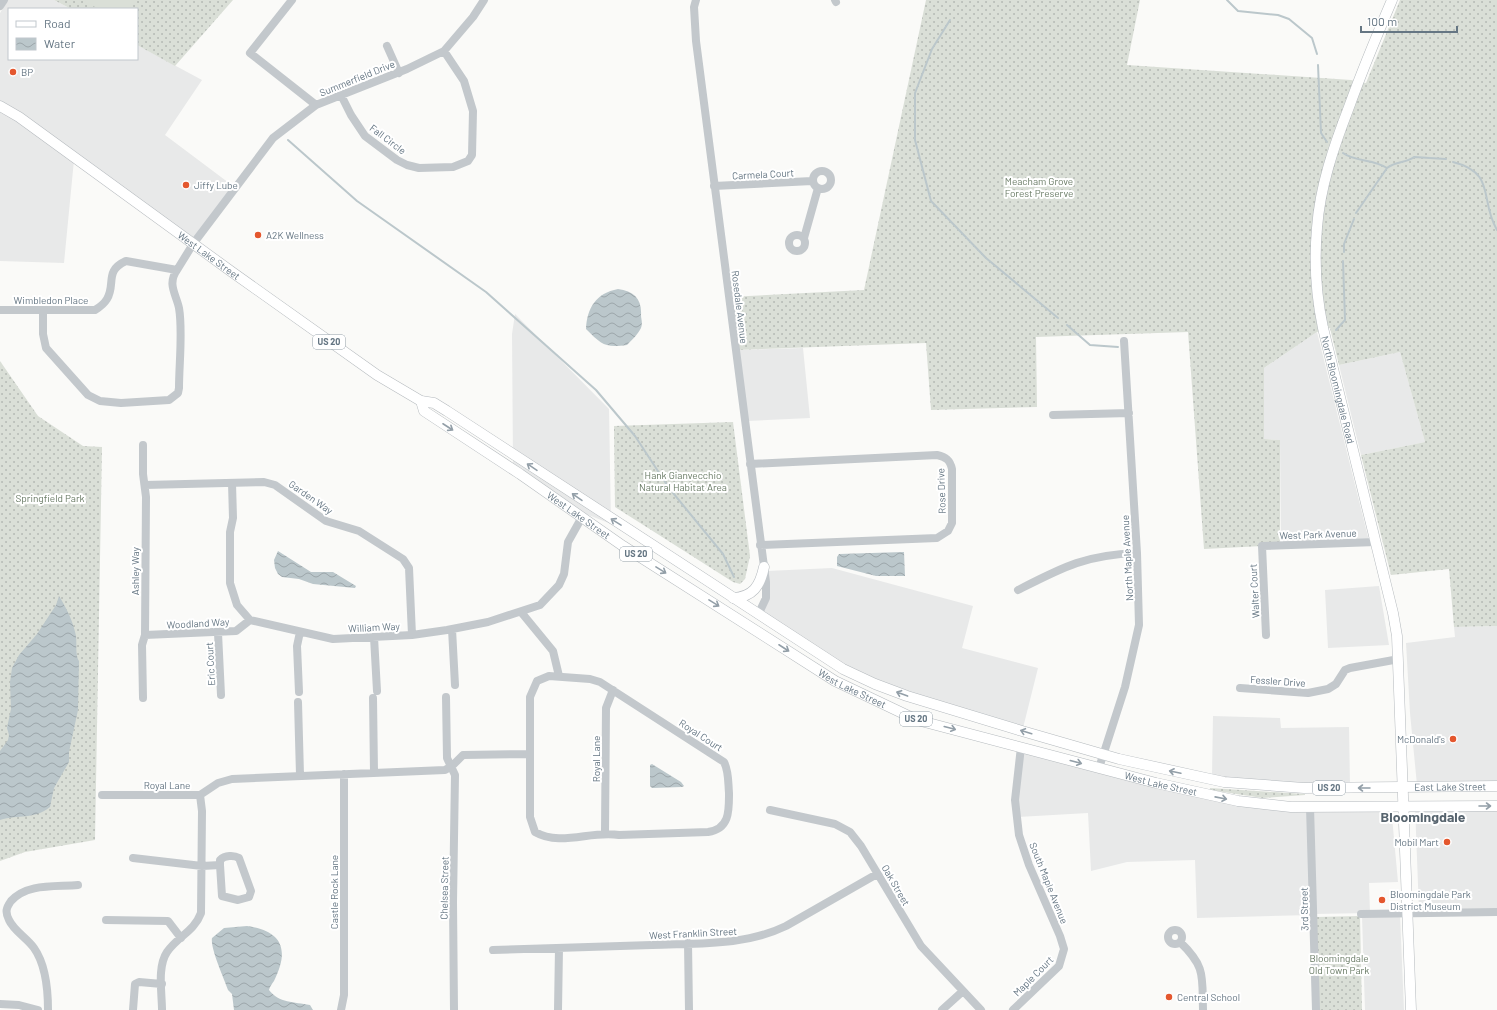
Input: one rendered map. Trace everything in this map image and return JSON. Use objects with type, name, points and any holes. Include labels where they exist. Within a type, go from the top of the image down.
[{"type":"main road","name":"North Bloomingdale Road","points":[[1392,0],[1361,75],[1331,158],[1318,212],[1315,250],[1317,292],[1323,328],[1394,614],[1399,659],[1411,1010]]},
{"type":"main road","name":"West Lake Street","points":[[0,106],[19,117],[193,244],[377,375],[421,401],[434,403],[447,411],[843,669],[875,684],[907,696],[1104,755],[1200,777],[1255,785],[1304,788],[1403,788]]},
{"type":"main road","name":"West Lake Street","points":[[421,401],[424,411],[623,546],[751,626],[835,681],[917,720],[1201,794],[1238,801],[1310,807],[1404,806]]},
{"type":"main road","points":[[733,598],[742,598],[753,592],[759,585],[764,567]]},
{"type":"main road","points":[[751,626],[758,615]]},
{"type":"main road","name":"East Lake Street","points":[[1403,788],[1497,786]]},
{"type":"main road","name":"East Lake Street","points":[[1404,806],[1497,806]]},
{"type":"street","points":[[0,6],[4,0]]},
{"type":"street","points":[[292,0],[250,54],[316,105]]},
{"type":"street","name":"Summerfield Drive","points":[[43,310],[43,334],[46,348],[88,395],[100,401],[116,403],[169,400],[178,393],[179,388],[179,314],[172,288],[172,280],[193,244],[273,138],[316,105],[341,94],[399,73],[444,52],[484,0]]},
{"type":"street","name":"Rosedale Avenue","points":[[696,0],[694,7],[696,42],[764,567],[766,598],[758,615]]},
{"type":"street","points":[[387,46],[399,73]]},
{"type":"street","name":"Fall Circle","points":[[341,94],[351,115],[365,136],[397,160],[407,165],[419,168],[453,168],[468,161],[472,155],[473,111],[464,82],[444,52]]},
{"type":"street","points":[[824,170],[829,174],[831,180],[829,185],[824,189],[818,188],[812,181],[813,175],[818,171],[824,170]]},
{"type":"street","name":"Carmela Court","points":[[714,186],[812,181]]},
{"type":"street","points":[[804,238],[818,188]]},
{"type":"street","name":"Wimbledon Place","points":[[0,310],[95,310],[108,297],[114,268],[119,264],[126,261],[177,270]]},
{"type":"street","name":"North Maple Avenue","points":[[1099,768],[1125,687],[1138,635],[1140,610],[1124,341]]},
{"type":"street","points":[[1053,415],[1128,412]]},
{"type":"street","name":"Ashley Way","points":[[143,445],[143,474],[145,485],[145,635],[142,645],[143,698]]},
{"type":"street","name":"Rose Drive","points":[[750,464],[937,455],[945,457],[950,461],[952,469],[952,523],[948,531],[937,538],[760,545]]},
{"type":"street","name":"Garden Way","points":[[145,485],[264,482],[275,484],[326,521],[354,528],[403,559],[409,572],[412,635]]},
{"type":"street","points":[[232,483],[233,518],[230,532],[230,582],[234,598],[250,620]]},
{"type":"street","name":"William Way","points":[[250,620],[333,639],[412,635],[488,622],[521,612],[540,605],[559,585],[565,569],[568,542],[582,517]]},
{"type":"street","name":"West Park Avenue","points":[[1262,546],[1376,542]]},
{"type":"street","name":"Walter Court","points":[[1262,546],[1266,635]]},
{"type":"street","points":[[1018,590],[1082,560],[1112,554],[1137,552]]},
{"type":"street","points":[[521,612],[553,651],[559,676]]},
{"type":"street","name":"Woodland Way","points":[[145,635],[218,633],[236,631],[250,620]]},
{"type":"street","points":[[452,629],[455,685]]},
{"type":"street","points":[[299,692],[297,646],[300,632]]},
{"type":"street","name":"Eric Court","points":[[218,633],[221,695]]},
{"type":"street","points":[[374,637],[374,772]]},
{"type":"street","name":"Fessler Drive","points":[[1240,688],[1275,690],[1298,694],[1316,692],[1328,689],[1336,684],[1346,670],[1350,668],[1399,659]]},
{"type":"street","points":[[605,833],[589,837],[552,838],[544,837],[535,832],[530,817],[532,690],[537,681],[549,676],[559,676],[590,679],[600,682],[613,690]]},
{"type":"street","name":"Royal Lane","points":[[605,833],[606,708],[613,690]]},
{"type":"street","name":"Royal Court","points":[[605,833],[619,835],[713,832],[722,827],[728,817],[729,811],[728,776],[724,762],[613,690]]},
{"type":"street","points":[[446,696],[447,758],[452,766]]},
{"type":"street","points":[[298,702],[300,775]]},
{"type":"street","name":"South Maple Avenue","points":[[1021,747],[1015,800],[1019,835],[1029,865],[1063,942],[1064,954]]},
{"type":"street","name":"Royal Lane","points":[[102,795],[200,795],[218,783],[232,779],[445,770],[452,766],[463,755],[530,754]]},
{"type":"street","name":"Chelsea Street","points":[[452,766],[455,776],[453,902],[454,1010]]},
{"type":"street","name":"Castle Rock Lane","points":[[341,1010],[344,995],[344,774]]},
{"type":"street","points":[[162,1010],[163,965],[167,953],[195,926],[201,913],[202,811],[200,795]]},
{"type":"street","name":"3rd Street","points":[[1310,807],[1316,1010]]},
{"type":"street","name":"Oak Street","points":[[770,810],[828,821],[850,832],[861,846],[921,946],[981,1010]]},
{"type":"street","points":[[234,856],[240,858],[251,891],[249,897],[238,900],[222,896],[220,865],[220,860],[224,857],[234,856]]},
{"type":"street","points":[[133,858],[202,866],[220,865]]},
{"type":"street","name":"West Franklin Street","points":[[493,950],[688,943],[750,939],[774,932],[877,874]]},
{"type":"street","points":[[48,1010],[46,982],[40,961],[34,948],[9,922],[6,912],[7,906],[16,895],[25,890],[78,885]]},
{"type":"street","points":[[1361,914],[1497,912]]},
{"type":"street","points":[[106,920],[168,921],[181,938]]},
{"type":"street","points":[[1180,942],[1200,965],[1202,972],[1203,1010]]},
{"type":"street","points":[[688,943],[689,1010]]},
{"type":"street","points":[[558,1010],[559,948]]},
{"type":"street","name":"Maple Court","points":[[1013,1010],[1059,966],[1064,954]]},
{"type":"street","points":[[132,1010],[135,984],[139,982],[162,984]]},
{"type":"street","points":[[942,1010],[963,991]]},
{"type":"street","points":[[0,1004],[19,1005],[38,1010]]},
{"type":"shaded area","points":[[8,0],[54,0],[69,8],[8,8],[8,60],[138,60],[138,46],[202,80],[165,135],[233,186],[193,241],[0,103],[0,13]]},
{"type":"shaded area","points":[[0,109],[74,160],[64,263],[0,261]]},
{"type":"shaded area","points":[[515,314],[609,409],[611,524],[586,514],[513,463],[512,334]]},
{"type":"shaded area","points":[[1317,332],[1370,545],[1281,548],[1280,440],[1264,439],[1264,368]]},
{"type":"shaded area","points":[[803,348],[810,418],[747,421],[737,350]]},
{"type":"shaded area","points":[[1400,352],[1425,442],[1361,455],[1339,365]]},
{"type":"shaded area","points":[[832,568],[973,606],[962,648],[1038,668],[1023,728],[923,698],[857,673],[761,614],[767,571]]},
{"type":"shaded area","points":[[1379,586],[1389,645],[1328,648],[1325,590]]},
{"type":"shaded area","points":[[1497,626],[1497,785],[1417,785],[1410,713],[1406,643],[1455,637],[1454,627]]},
{"type":"shaded area","points":[[1213,716],[1280,718],[1281,728],[1349,727],[1350,785],[1255,784],[1212,775]]},
{"type":"shaded area","points":[[1022,749],[1159,787],[1310,806],[1311,915],[1197,918],[1195,860],[1127,862],[1091,871],[1088,813],[1018,817],[1017,799]]},
{"type":"shaded area","points":[[1497,804],[1497,910],[1419,911],[1415,806]]},
{"type":"shaded area","points":[[1313,805],[1391,806],[1398,882],[1369,883],[1370,913],[1314,914]]},
{"type":"shaded area","points":[[1400,915],[1404,1010],[1365,1010],[1362,916]]},
{"type":"green space","points":[[54,0],[233,0],[175,66],[138,46],[138,8],[69,8]]},
{"type":"green space","points":[[82,0],[135,0],[131,8],[97,8]]},
{"type":"green space","name":"Meacham Grove Forest Preserve","points":[[926,0],[1140,0],[1127,65],[1351,80],[1366,83],[1400,0],[1497,0],[1497,626],[1454,627],[1449,569],[1391,575],[1361,455],[1425,442],[1400,352],[1339,365],[1330,328],[1317,332],[1264,368],[1264,439],[1280,440],[1280,545],[1204,549],[1188,332],[1036,337],[1037,407],[931,410],[926,343],[735,350],[728,297],[864,290]]},
{"type":"green space","name":"Springfield Park","points":[[0,361],[38,416],[83,446],[102,447],[95,840],[25,852],[0,861]]},
{"type":"green space","name":"Hank Gianvecchio Natural Habitat Area","points":[[733,422],[750,556],[745,579],[740,584],[733,582],[615,507],[614,426]]},
{"type":"green space","points":[[1210,788],[1305,795],[1263,798],[1210,790]]},
{"type":"green space","name":"Bloomingdale Old Town Park","points":[[1360,916],[1362,1010],[1318,1010],[1315,917]]},
{"type":"water","points":[[618,289],[633,294],[638,300],[641,309],[642,326],[637,335],[627,345],[614,346],[600,342],[586,329],[588,314],[598,298],[610,291]]},
{"type":"water","points":[[278,551],[311,572],[333,572],[356,586],[355,588],[313,584],[299,579],[282,577],[278,574],[275,568],[274,560]]},
{"type":"water","points":[[904,552],[905,576],[876,576],[837,566],[837,557],[839,554]]},
{"type":"water","points":[[59,596],[73,625],[79,661],[78,710],[69,752],[69,762],[54,788],[50,807],[38,814],[0,820],[0,751],[8,740],[9,735],[7,728],[11,709],[10,682],[12,668],[19,655],[37,634],[56,605]]},
{"type":"water","points":[[652,764],[681,782],[684,786],[652,788],[650,786],[650,765]]},
{"type":"water","points":[[247,926],[259,928],[268,932],[280,943],[282,951],[279,970],[269,990],[282,1000],[310,1005],[313,1010],[234,1010],[232,994],[228,990],[213,949],[212,938],[224,928]]},
{"type":"waterway","points":[[1227,0],[1238,11],[1278,15],[1289,19],[1312,38],[1317,54]]},
{"type":"waterway","points":[[950,20],[932,49],[915,93],[915,140],[931,201],[986,258],[1058,318]]},
{"type":"waterway","points":[[1318,65],[1321,133],[1327,142]]},
{"type":"waterway","points":[[288,140],[357,201],[486,292],[596,390],[635,436],[669,488],[723,554],[734,577]]},
{"type":"waterway","points":[[1343,153],[1353,158],[1376,163],[1387,168]]},
{"type":"waterway","points":[[1356,213],[1387,168],[1390,166],[1414,157],[1446,159]]},
{"type":"waterway","points":[[1453,162],[1467,167],[1476,173],[1482,180],[1492,219],[1497,230]]},
{"type":"waterway","points":[[1344,252],[1344,244],[1354,219]]},
{"type":"waterway","points":[[1336,330],[1345,320],[1343,261]]},
{"type":"waterway","points":[[1067,325],[1090,345],[1118,347]]},
{"type":"place","name":"BP","points":[[13,72]]},
{"type":"place","name":"Jiffy Lube","points":[[186,185]]},
{"type":"place","name":"A2K Wellness","points":[[258,235]]},
{"type":"place","name":"McDonald's","points":[[1453,739]]},
{"type":"place","name":"Mobil Mart","points":[[1447,842]]},
{"type":"place","name":"Bloomingdale Park District Museum","points":[[1382,900]]},
{"type":"place","name":"Central School","points":[[1169,997]]},
{"type":"district","name":"Bloomingdale","points":[[1423,817]]}]
